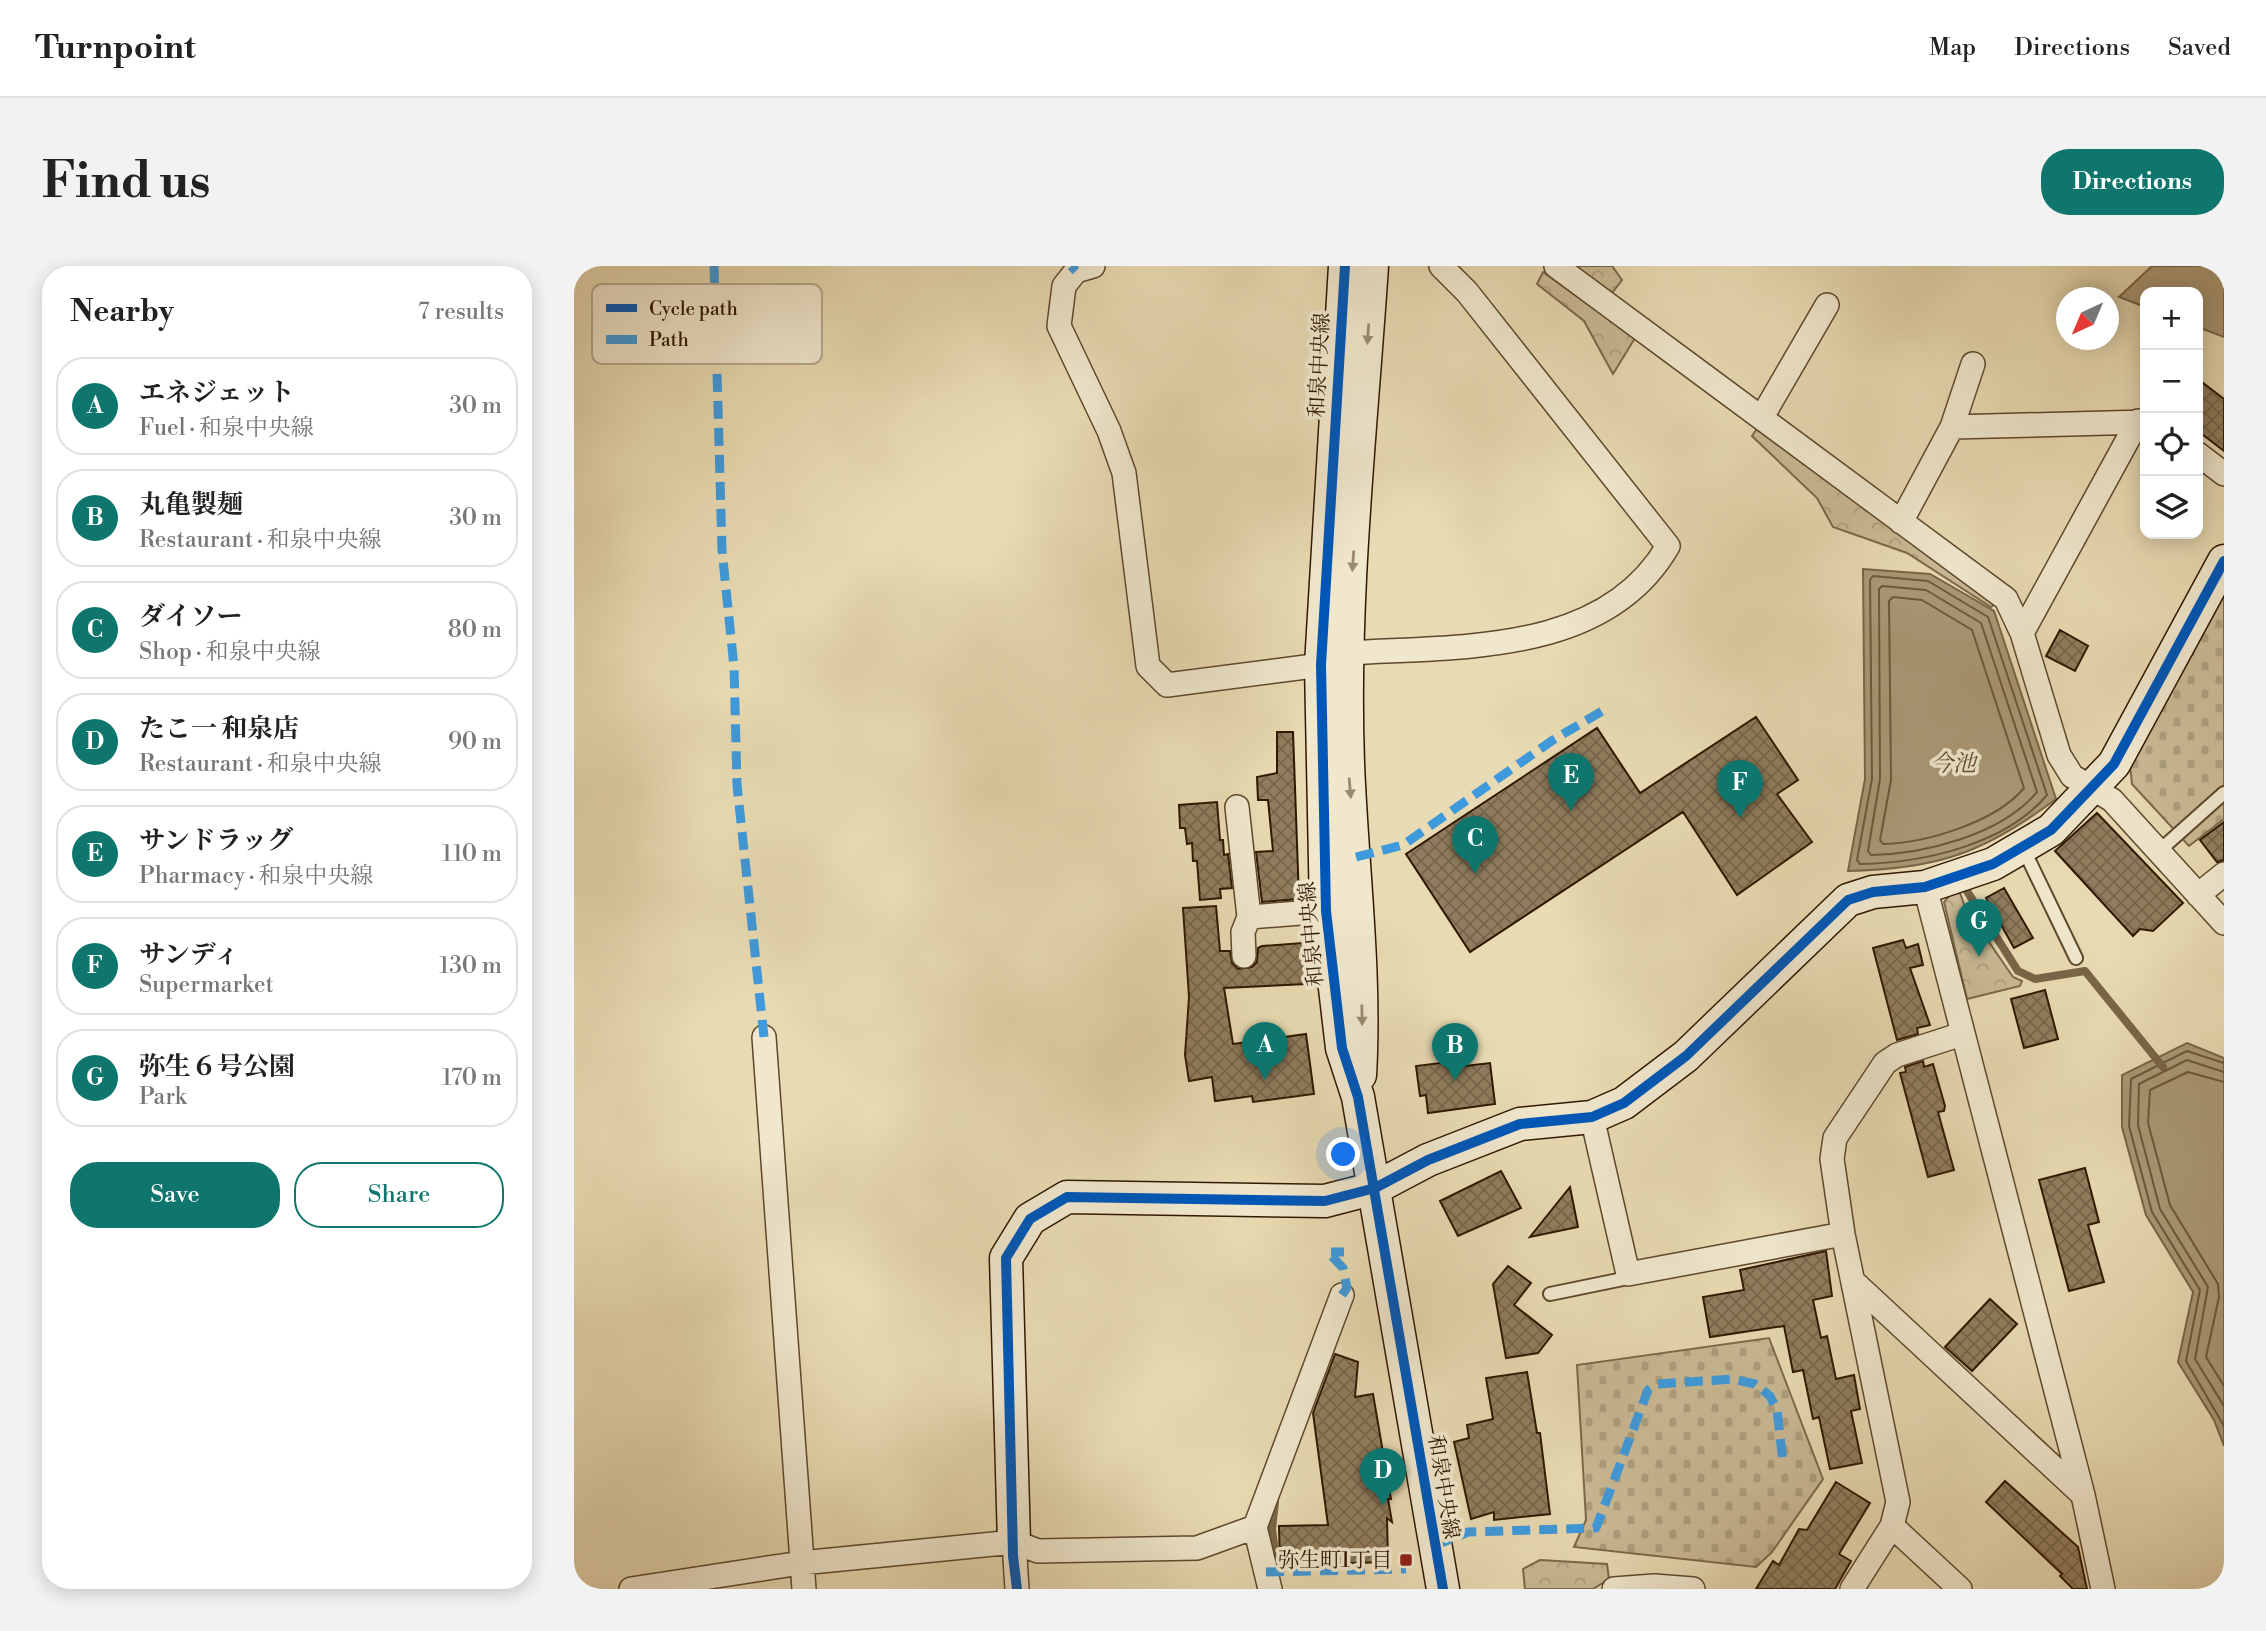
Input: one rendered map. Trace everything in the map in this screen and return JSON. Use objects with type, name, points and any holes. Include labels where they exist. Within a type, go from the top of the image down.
[{"type":"street","points":[[1093,266],[1076,271],[1064,286],[1059,326],[1109,431],[1124,473],[1148,666],[1167,685],[1335,659],[1534,638],[1601,613],[1631,594],[1656,568],[1668,546],[1467,292],[1441,266]]},
{"type":"street","name":"和泉中央線","points":[[1345,266],[1326,911],[1342,1048],[1358,1097],[1375,1188],[1443,1589]]},
{"type":"street","name":"和泉中央線","points":[[1358,1097],[1363,1014],[1348,763],[1335,659],[1372,266]]},
{"type":"street","points":[[1556,266],[2006,599],[2022,633],[2059,755],[2072,776],[2095,787],[2112,800],[2224,923]]},
{"type":"street","points":[[1762,417],[1827,305]]},
{"type":"street","points":[[1901,522],[1952,427],[1973,364]]},
{"type":"street","points":[[1952,427],[2140,421]]},
{"type":"street","points":[[2022,633],[2140,423]]},
{"type":"street","points":[[2203,458],[2224,474]]},
{"type":"street","points":[[1017,1589],[1006,1258],[1030,1219],[1067,1197],[1325,1201],[1375,1188],[1428,1160],[1520,1124],[1592,1117],[1624,1103],[1686,1056],[1848,900],[1873,892],[1924,887],[1993,864],[2051,830],[2095,787],[2114,764],[2224,561]]},
{"type":"street","points":[[1237,807],[1253,832],[1249,917],[1243,932],[1244,956]]},
{"type":"street","points":[[2199,895],[2224,874]]},
{"type":"street","points":[[1924,887],[2083,1495],[2103,1589]]},
{"type":"street","points":[[1249,917],[1326,911]]},
{"type":"street","points":[[1852,1589],[1892,1525],[1898,1502],[1856,1284],[1843,1234],[1832,1159],[1835,1138],[1885,1063],[1897,1055],[1962,1034]]},
{"type":"street","points":[[764,1037],[804,1589]]},
{"type":"street","points":[[1592,1117],[1628,1274],[1843,1234]]},
{"type":"street","points":[[1856,1284],[2083,1495]]},
{"type":"street","points":[[1270,1589],[1255,1527],[1342,1294]]},
{"type":"street","points":[[1892,1525],[1960,1589]]},
{"type":"street","points":[[631,1589],[802,1563],[1014,1542],[1038,1551],[1197,1548],[1255,1527]]},
{"type":"street","points":[[1614,1589],[1654,1586],[1693,1589]]},
{"type":"lane","points":[[2159,851],[2224,793]]},
{"type":"lane","points":[[2023,848],[2076,958]]},
{"type":"lane","points":[[1550,1294],[1623,1279],[1628,1274]]},
{"type":"green space","points":[[1575,266],[1612,266],[1622,280],[1612,293]]},
{"type":"green space","points":[[1543,272],[1635,338],[1613,374],[1584,321],[1537,284]]},
{"type":"green space","points":[[1758,427],[1996,603],[1991,607],[1907,553],[1833,527],[1817,498],[1752,436]]},
{"type":"green space","points":[[2224,587],[2224,819],[2189,846],[2132,784],[2130,765],[2192,654],[2189,652]]},
{"type":"green space","points":[[1959,890],[1965,907],[2013,977],[2022,981],[2020,986],[1967,999],[1944,902],[1953,891]]},
{"type":"green space","points":[[1769,1338],[1823,1479],[1772,1552],[1756,1567],[1574,1547],[1586,1520],[1577,1365]]},
{"type":"green space","points":[[1540,1560],[1607,1564],[1609,1579],[1593,1589],[1525,1589],[1523,1569]]},
{"type":"water","points":[[2152,266],[2224,266],[2224,337],[2203,329],[2203,287],[2140,287],[2140,305],[2119,297]]},
{"type":"water","name":"今池","points":[[1863,569],[1930,574],[1994,611],[2056,799],[2006,833],[1959,854],[1908,866],[1848,871],[1865,779]]},
{"type":"water","points":[[2187,1043],[2224,1058],[2224,1446],[2214,1420],[2178,1362],[2193,1292],[2146,1215],[2122,1127],[2122,1075]]},
{"type":"building","points":[[2203,383],[2224,399],[2224,451],[2203,435]]},
{"type":"building","points":[[2060,630],[2088,646],[2075,671],[2046,656]]},
{"type":"building","points":[[1756,717],[1798,780],[1777,794],[1812,842],[1737,895],[1683,812],[1470,952],[1406,854],[1597,728],[1640,793]]},
{"type":"building","points":[[1277,732],[1293,732],[1299,899],[1262,902],[1256,852],[1273,851],[1268,800],[1258,800],[1257,777],[1277,773]]},
{"type":"building","points":[[1217,802],[1220,840],[1223,840],[1224,855],[1228,854],[1232,888],[1220,889],[1221,898],[1200,900],[1197,861],[1193,861],[1192,843],[1187,844],[1185,828],[1180,828],[1179,805]]},
{"type":"building","points":[[2097,813],[2183,903],[2153,931],[2140,929],[2133,936],[2055,851]]},
{"type":"building","points":[[2224,822],[2224,860],[2217,862],[2200,840]]},
{"type":"building","points":[[2004,888],[2033,938],[2014,948],[1986,898]]},
{"type":"building","points":[[1216,906],[1220,951],[1230,951],[1232,963],[1238,969],[1252,967],[1257,962],[1258,948],[1262,946],[1303,943],[1306,984],[1224,988],[1233,1044],[1306,1034],[1314,1094],[1253,1102],[1252,1096],[1215,1101],[1212,1077],[1189,1081],[1185,1055],[1189,997],[1183,908]]},
{"type":"building","points":[[1903,940],[1906,948],[1918,944],[1923,965],[1910,968],[1930,1025],[1917,1028],[1918,1034],[1897,1040],[1873,948]]},
{"type":"building","points":[[2045,990],[2058,1039],[2024,1048],[2011,999]]},
{"type":"building","points":[[1464,1060],[1465,1066],[1490,1063],[1495,1104],[1428,1113],[1426,1095],[1420,1096],[1416,1066]]},
{"type":"building","points":[[1923,1061],[1924,1067],[1933,1064],[1945,1106],[1944,1111],[1938,1112],[1954,1170],[1928,1177],[1900,1073],[1906,1072],[1905,1067]]},
{"type":"building","points":[[2085,1168],[2099,1222],[2088,1225],[2104,1282],[2069,1291],[2039,1180]]},
{"type":"building","points":[[1501,1171],[1521,1208],[1458,1236],[1440,1201]]},
{"type":"building","points":[[1570,1187],[1578,1227],[1530,1237]]},
{"type":"building","points":[[1826,1251],[1832,1296],[1813,1300],[1821,1338],[1827,1336],[1836,1379],[1854,1375],[1860,1409],[1851,1411],[1862,1463],[1830,1469],[1819,1417],[1813,1419],[1803,1370],[1793,1372],[1784,1326],[1710,1337],[1703,1297],[1744,1290],[1740,1270]]},
{"type":"building","points":[[1508,1266],[1531,1283],[1514,1305],[1552,1335],[1538,1353],[1506,1358],[1493,1284]]},
{"type":"building","points":[[1990,1299],[2017,1324],[1972,1371],[1945,1347]]},
{"type":"building","points":[[1335,1354],[1358,1362],[1355,1397],[1373,1394],[1391,1499],[1388,1499],[1392,1522],[1387,1518],[1388,1562],[1280,1565],[1279,1526],[1328,1525],[1313,1413]]},
{"type":"building","points":[[1527,1372],[1537,1433],[1540,1433],[1550,1514],[1494,1520],[1494,1512],[1471,1519],[1454,1442],[1469,1438],[1467,1425],[1493,1419],[1486,1378]]},
{"type":"building","points":[[2005,1481],[2078,1547],[2087,1589],[2073,1589],[2060,1576],[2062,1574],[1986,1502]]},
{"type":"building","points":[[1836,1482],[1870,1503],[1839,1554],[1851,1561],[1835,1589],[1756,1589],[1773,1561],[1779,1565],[1799,1529],[1807,1530]]},
{"type":"waterway","points":[[1965,888],[2018,971],[2035,979],[2085,971],[2163,1067]]},
{"type":"waterway","points":[[1275,1502],[1272,1529],[1277,1568]]},
{"type":"marked path","points":[[714,266],[715,284]]},
{"type":"marked path","points":[[1071,266],[1076,271]]},
{"type":"marked path","points":[[717,364],[722,550],[734,667],[737,785],[764,1037]]},
{"type":"marked path","points":[[1356,857],[1403,845],[1553,740],[1609,707]]},
{"type":"marked path","points":[[1342,1295],[1347,1288],[1343,1268],[1328,1252],[1344,1252]]},
{"type":"marked path","points":[[1434,1546],[1468,1532],[1596,1528],[1648,1390],[1657,1384],[1733,1379],[1755,1384],[1770,1396],[1777,1410],[1783,1462]]},
{"type":"marked path","points":[[1266,1572],[1406,1569]]},
{"type":"cycle path","points":[[1345,266],[1321,665],[1326,911],[1342,1048],[1358,1097],[1443,1589]]},
{"type":"cycle path","points":[[1017,1589],[1013,1556],[1006,1258],[1030,1219],[1067,1197],[1325,1201],[1375,1188],[1428,1160],[1520,1124],[1592,1117],[1624,1103],[1686,1056],[1848,900],[1873,892],[1925,887],[1993,864],[2051,830],[2114,764],[2224,561]]},
{"type":"place","name":"サンドラッグ","points":[[1571,811]]},
{"type":"place","name":"サンディ","points":[[1740,818]]},
{"type":"place","name":"ダイソー","points":[[1475,874]]},
{"type":"place","name":"弥生６号公園","points":[[1979,957]]},
{"type":"place","name":"エネジェット","points":[[1265,1080]]},
{"type":"place","name":"丸亀製麺","points":[[1455,1081]]},
{"type":"place","name":"たこ一 和泉店","points":[[1383,1506]]},
{"type":"place","name":"弥生町1丁目","points":[[1406,1560]]}]
